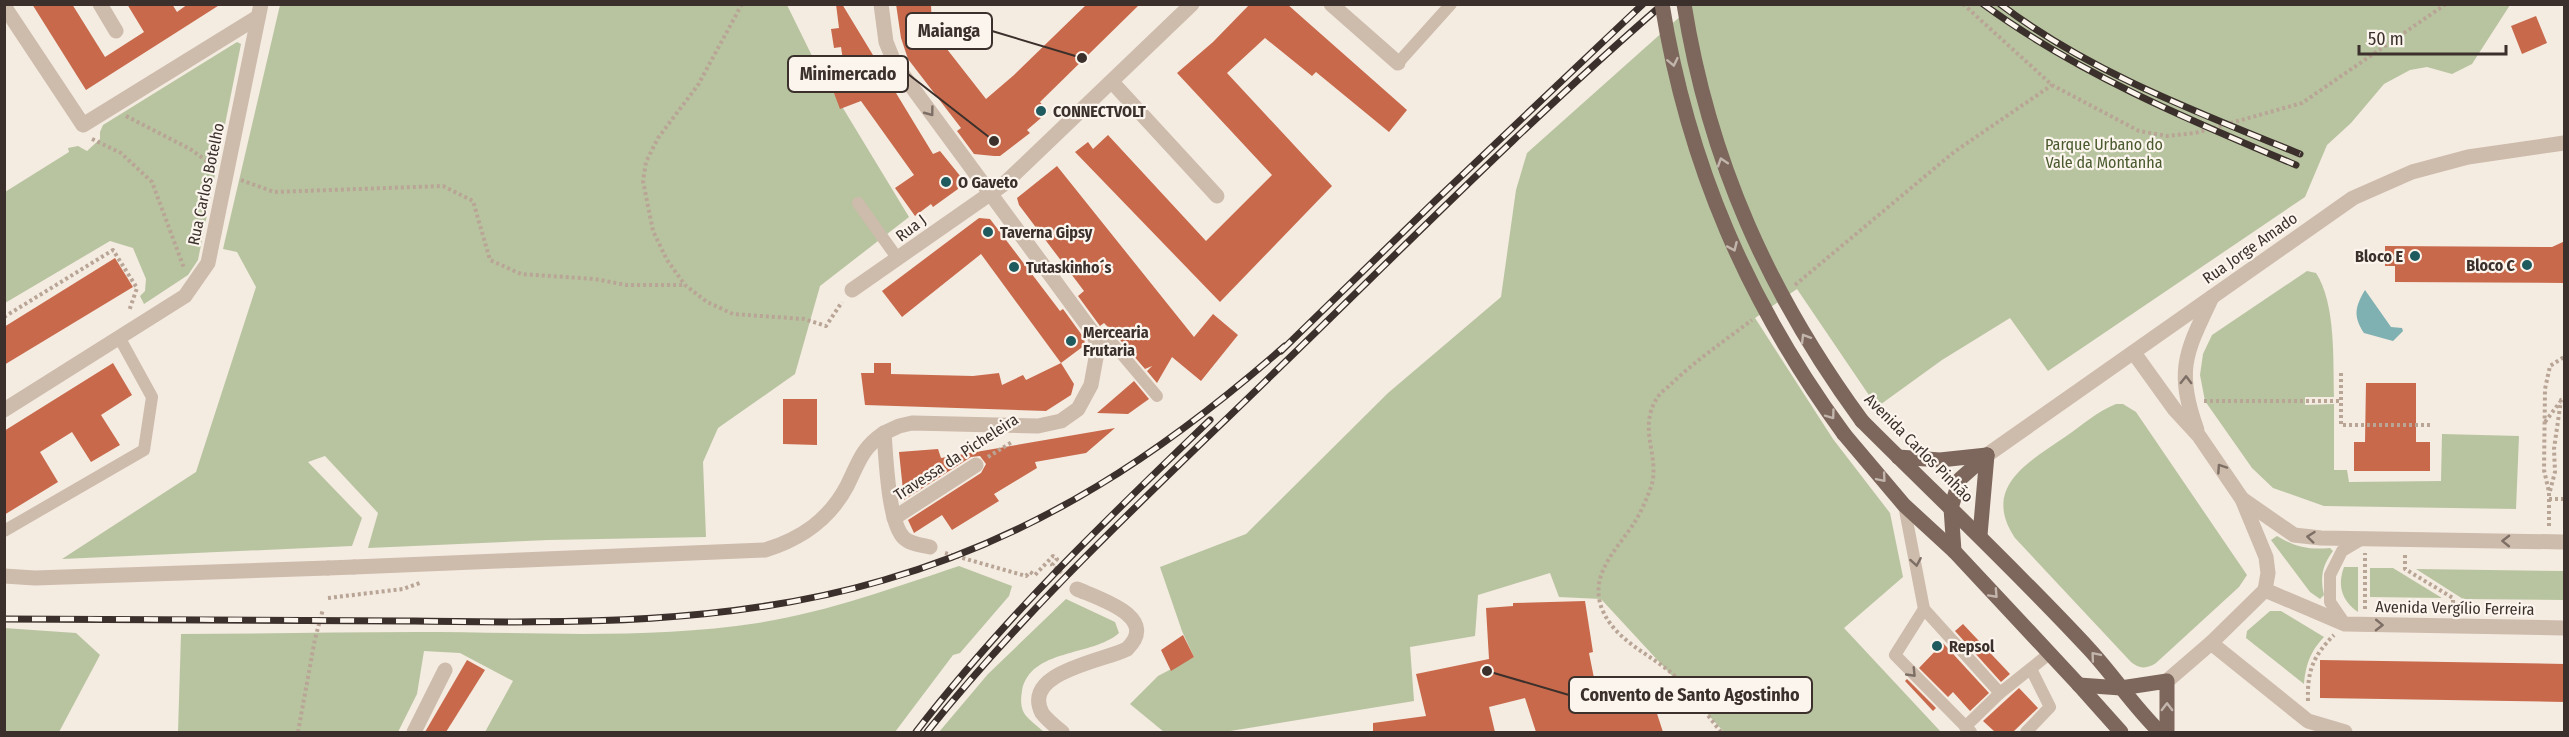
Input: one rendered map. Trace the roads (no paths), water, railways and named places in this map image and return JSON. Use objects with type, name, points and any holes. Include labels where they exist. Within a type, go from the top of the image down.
[{"type":"main road","points":[[1662,4],[1689,130],[1722,222],[1742,267],[1783,345],[1844,434],[1904,505],[1954,551],[2121,732]]},
{"type":"main road","name":"Avenida Carlos Pinhão","points":[[1684,4],[1698,77],[1710,123],[1742,214],[1783,300],[1807,341],[1862,421],[1980,535],[2091,652],[2160,732]]},
{"type":"main road","points":[[1898,457],[1940,460],[1988,454]]},
{"type":"main road","points":[[1954,551],[1951,508],[1960,479],[1988,454]]},
{"type":"main road","points":[[1980,535],[1988,454]]},
{"type":"main road","points":[[2079,685],[2121,688],[2167,681],[2167,732]]},
{"type":"street","points":[[100,4],[116,31]]},
{"type":"street","points":[[4,576],[35,578],[328,568],[765,550],[800,537],[828,514],[844,491],[861,454],[884,433],[899,426],[912,423],[1038,426],[1061,421],[1078,409],[1091,385],[1098,347],[1093,333],[895,64],[886,42],[881,4]]},
{"type":"street","name":"Rua J","points":[[852,290],[1004,184],[1192,4]]},
{"type":"street","points":[[1331,4],[1398,63]]},
{"type":"street","points":[[4,6],[83,126],[260,11]]},
{"type":"street","name":"Rua Carlos Botelho","points":[[4,410],[185,296],[208,263],[260,11]]},
{"type":"street","points":[[1112,82],[1217,196]]},
{"type":"street","name":"Rua Jorge Amado","points":[[1988,454],[2353,198],[2412,172],[2468,157],[2565,142]]},
{"type":"street","points":[[2199,436],[2187,401],[2186,360],[2192,339],[2213,295]]},
{"type":"street","points":[[2134,353],[2175,410],[2199,436],[2242,499],[2266,557],[2268,573],[2265,590],[2211,643],[2167,681]]},
{"type":"street","points":[[884,433],[894,518],[905,540],[930,548]]},
{"type":"street","name":"Travessa da Picheleira","points":[[894,518],[976,465]]},
{"type":"street","points":[[2242,499],[2294,535],[2321,538],[2565,542]]},
{"type":"street","points":[[1062,732],[1042,712],[1039,701],[1042,687],[1056,675],[1127,649],[1134,642],[1137,632],[1135,622],[1129,614],[1077,589]]},
{"type":"street","name":"Avenida Vergílio Ferreira","points":[[2265,590],[2345,624],[2565,628]]},
{"type":"street","points":[[2211,643],[2308,721],[2345,732]]},
{"type":"street","points":[[414,732],[446,670]]},
{"type":"lane","points":[[1398,63],[1451,4]]},
{"type":"lane","points":[[858,203],[898,260]]},
{"type":"lane","points":[[1093,333],[1109,339],[1157,396]]},
{"type":"lane","points":[[4,531],[144,450],[152,397],[119,337]]},
{"type":"lane","points":[[1904,505],[1924,609],[2000,693]]},
{"type":"lane","points":[[2345,624],[2330,602],[2330,575],[2342,551],[2365,538]]},
{"type":"lane","points":[[1924,609],[1895,655],[1968,730],[2000,693],[2049,654]]},
{"type":"lane","points":[[2026,732],[2050,707],[2031,669]]},
{"type":"water","points":[[2365,290],[2391,327],[2402,328],[2403,331],[2393,341],[2364,333],[2360,327],[2357,312]]},
{"type":"railway","points":[[1281,351],[1643,4]]},
{"type":"railway","points":[[927,732],[1010,636],[1098,544],[1517,137],[1663,4]]},
{"type":"railway","points":[[1983,4],[2095,74],[2174,112],[2296,165]]},
{"type":"railway","points":[[2000,4],[2034,28],[2107,70],[2183,106],[2300,154]]},
{"type":"railway","points":[[4,619],[586,621],[706,614],[825,595],[884,580],[941,561],[1048,514],[1098,486],[1146,455],[1239,385],[1285,346]]},
{"type":"railway","points":[[916,732],[949,690],[1020,610],[1095,532],[1210,420]]},
{"type":"place","name":"Maianga","points":[[1082,58]]},
{"type":"place","name":"CONNECTVOLT","points":[[1041,111]]},
{"type":"place","name":"Minimercado","points":[[994,141]]},
{"type":"place","name":"O Gaveto","points":[[946,182]]},
{"type":"place","name":"Taverna Gipsy","points":[[988,232]]},
{"type":"place","name":"Bloco E","points":[[2415,256]]},
{"type":"place","name":"Bloco C","points":[[2527,265]]},
{"type":"place","name":"Tutaskinho´s","points":[[1014,267]]},
{"type":"place","name":"Mercearia Frutaria","points":[[1071,341]]},
{"type":"place","name":"Repsol","points":[[1937,646]]},
{"type":"place","name":"Convento de Santo Agostinho","points":[[1487,671]]},
{"type":"park label","name":"Parque Urbano do Vale da Montanha","points":[[2104,153]]}]
